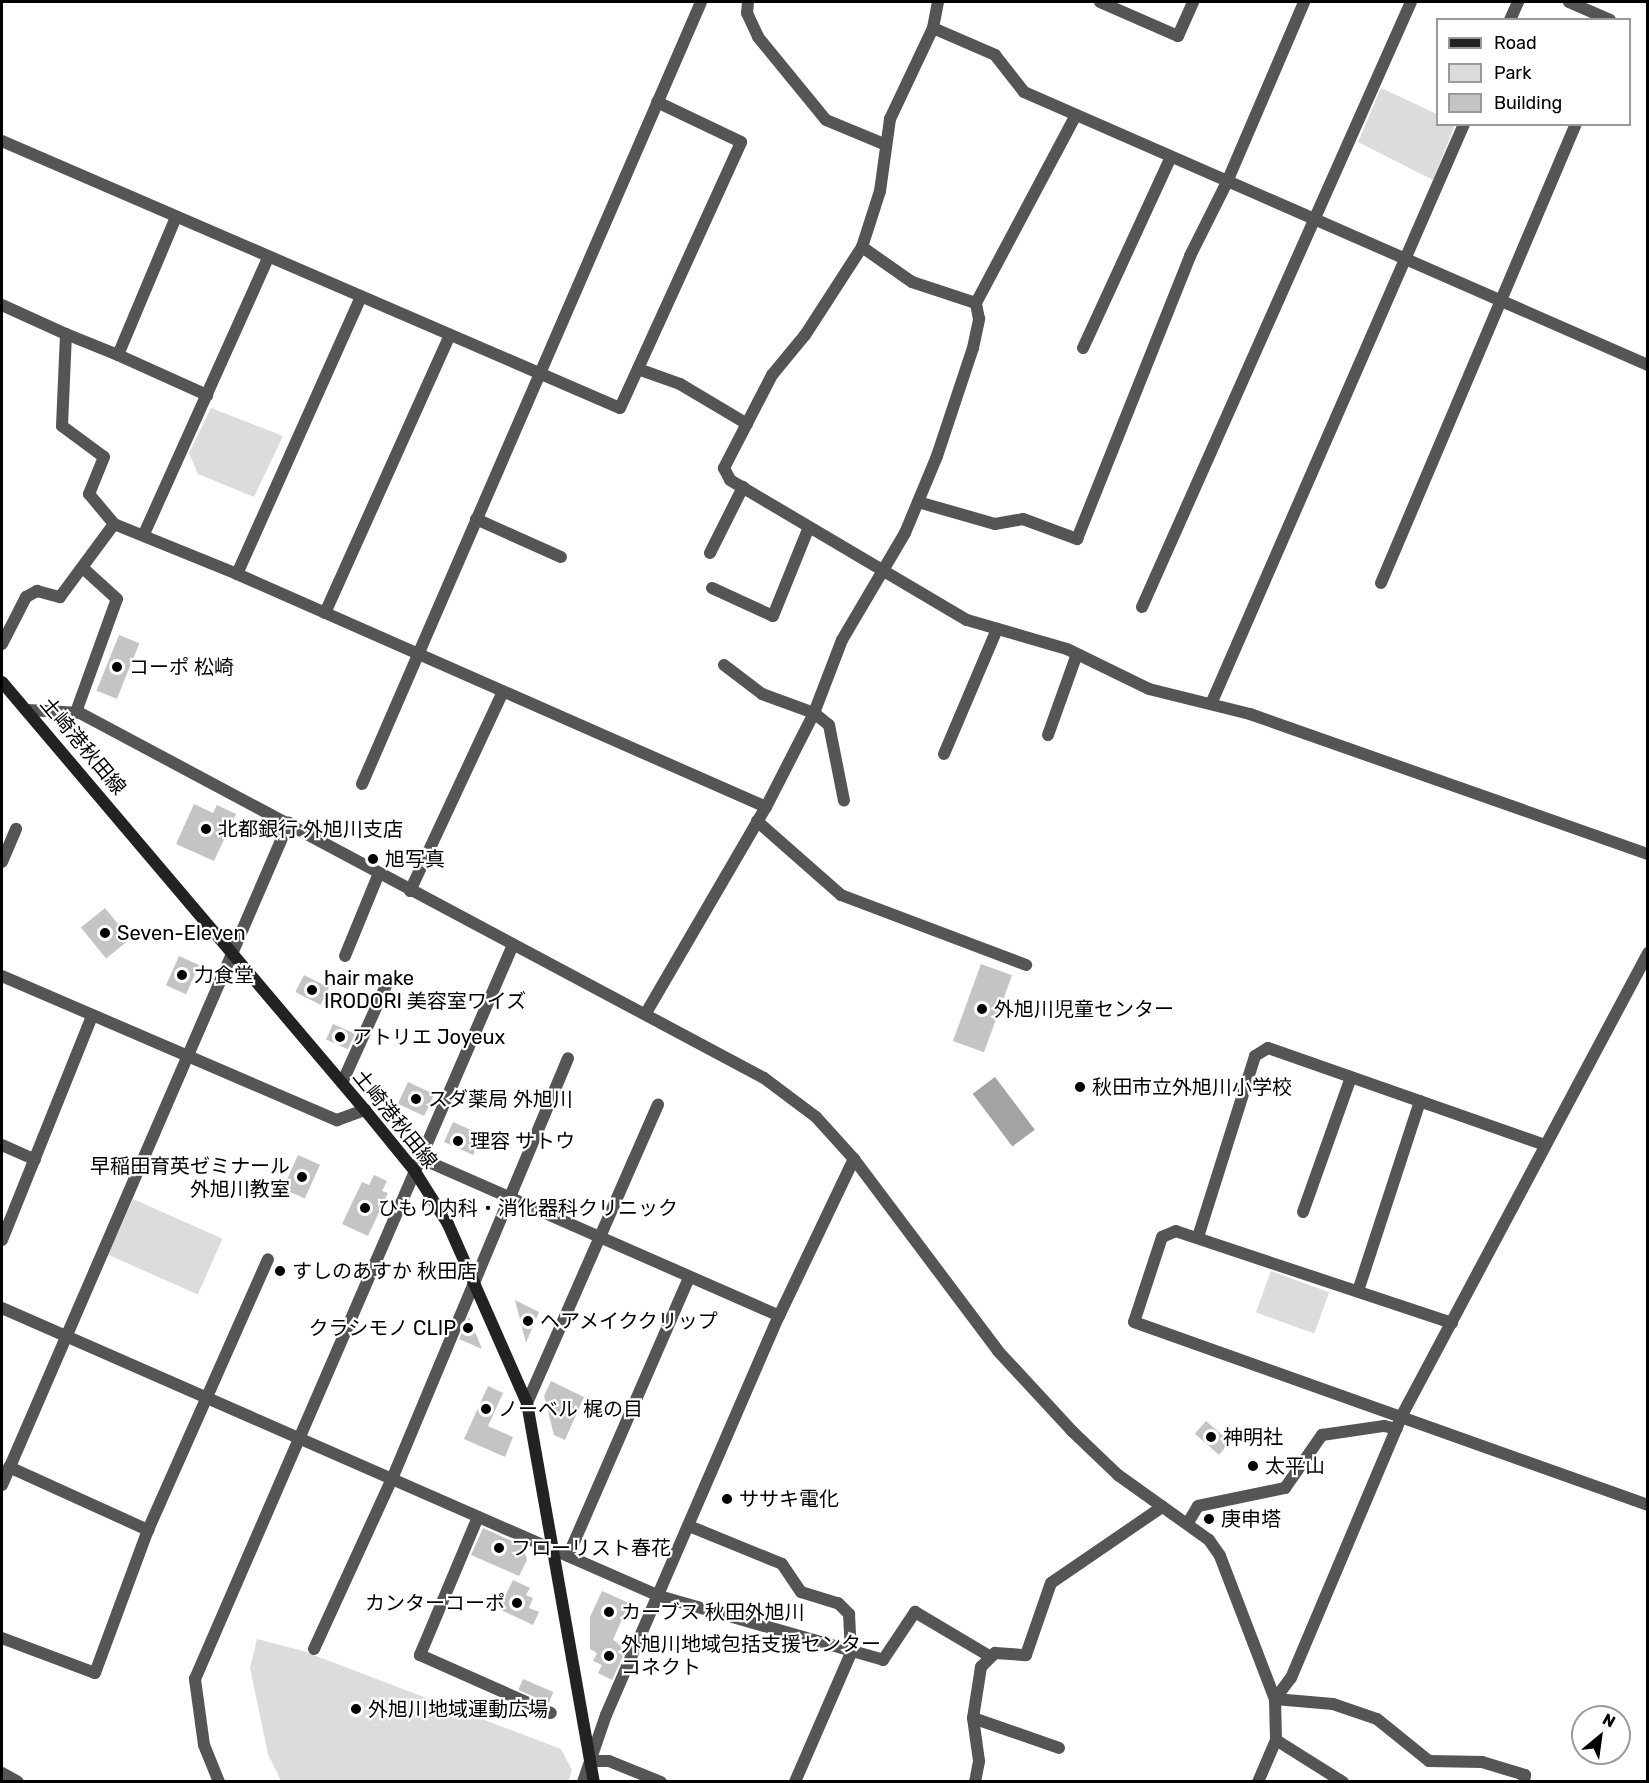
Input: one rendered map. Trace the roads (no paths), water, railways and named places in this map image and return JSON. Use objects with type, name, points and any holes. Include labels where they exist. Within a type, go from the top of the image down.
[{"type":"main road","name":"土崎港秋田線","points":[[2,682],[28,710],[229,953],[414,1170],[475,1277],[527,1403],[594,1782]]},
{"type":"street","points":[[362,784],[701,2]]},
{"type":"street","points":[[748,2],[747,13],[758,37],[826,120],[884,144]]},
{"type":"street","points":[[938,2],[933,28],[894,109],[884,144],[880,191],[862,247],[805,335],[772,375],[724,468],[730,480],[882,573],[967,620],[1077,654],[1149,689],[1211,704],[1647,854]]},
{"type":"street","points":[[1100,2],[1178,36],[1193,2]]},
{"type":"street","points":[[918,502],[995,524],[1023,519],[1077,539],[1190,256],[1227,182],[1304,2]]},
{"type":"street","points":[[1142,607],[1411,2]]},
{"type":"street","points":[[1511,18],[1518,2]]},
{"type":"street","points":[[1569,2],[1605,18]]},
{"type":"street","points":[[933,28],[995,55],[1024,92],[1647,365]]},
{"type":"street","points":[[2,141],[449,337],[621,408],[741,142],[657,102]]},
{"type":"street","points":[[646,1013],[766,807],[814,713],[842,640],[882,573],[918,502],[973,348],[979,319],[976,303],[1076,115]]},
{"type":"street","points":[[1211,704],[1463,126]]},
{"type":"street","points":[[1381,583],[1575,126]]},
{"type":"street","points":[[1083,348],[1171,157]]},
{"type":"street","points":[[118,355],[176,217]]},
{"type":"street","points":[[862,247],[912,282],[976,303]]},
{"type":"street","points":[[144,534],[268,258]]},
{"type":"street","points":[[237,574],[360,298]]},
{"type":"street","points":[[2,305],[207,394]]},
{"type":"street","points":[[66,334],[62,426],[104,457],[89,494],[114,524],[144,534],[237,574],[766,807]]},
{"type":"street","points":[[325,613],[449,337]]},
{"type":"street","points":[[638,369],[680,384],[747,424]]},
{"type":"street","points":[[710,553],[743,487]]},
{"type":"street","points":[[476,519],[561,557]]},
{"type":"street","points":[[2,644],[26,597],[37,591],[60,597],[84,569],[114,524]]},
{"type":"street","points":[[712,588],[773,616],[809,527]]},
{"type":"street","points":[[76,712],[117,599],[84,569]]},
{"type":"street","points":[[944,754],[997,629]]},
{"type":"street","points":[[1048,735],[1077,654]]},
{"type":"street","points":[[724,665],[762,694],[814,713],[829,724],[844,801]]},
{"type":"street","points":[[411,891],[503,692]]},
{"type":"street","points":[[28,710],[76,712],[289,822],[411,891],[646,1013],[764,1078],[816,1117],[854,1159],[998,1351],[1118,1475],[1162,1507],[1189,1521],[1220,1557],[1275,1699],[1276,1740],[1258,1782]]},
{"type":"street","points":[[757,821],[841,896],[1026,965]]},
{"type":"street","points":[[2,1485],[229,953],[289,822]]},
{"type":"street","points":[[2,862],[16,829]]},
{"type":"street","points":[[345,957],[379,873]]},
{"type":"street","points":[[219,1782],[204,1745],[195,1679],[301,1439],[414,1170],[422,1159],[513,945]]},
{"type":"street","points":[[1275,1699],[1291,1678],[1399,1423],[1647,953]]},
{"type":"street","points":[[2,976],[185,1057],[337,1120],[365,1110]]},
{"type":"street","points":[[342,1083],[389,980]]},
{"type":"street","points":[[2,1240],[92,1016]]},
{"type":"street","points":[[1198,1237],[1255,1056],[1268,1048],[1545,1145]]},
{"type":"street","points":[[314,1649],[392,1479],[568,1058]]},
{"type":"street","points":[[1304,1212],[1351,1077]]},
{"type":"street","points":[[1358,1291],[1420,1101]]},
{"type":"street","points":[[527,1403],[600,1241],[658,1104]]},
{"type":"street","points":[[2,1145],[35,1160]]},
{"type":"street","points":[[422,1159],[600,1241],[779,1316]]},
{"type":"street","points":[[582,1782],[606,1715],[779,1316],[854,1159]]},
{"type":"street","points":[[1452,1323],[1176,1231],[1162,1237],[1134,1322],[1399,1423],[1647,1505]]},
{"type":"street","points":[[2,1638],[95,1673],[148,1530],[268,1259]]},
{"type":"street","points":[[568,1556],[690,1278]]},
{"type":"street","points":[[2,1308],[659,1596],[851,1653],[883,1660],[915,1612],[991,1657],[1026,1655],[1051,1584],[1162,1507]]},
{"type":"street","points":[[1189,1521],[1198,1506],[1285,1488],[1323,1435],[1399,1423]]},
{"type":"street","points":[[9,1467],[148,1530]]},
{"type":"street","points":[[478,1517],[420,1655],[551,1713]]},
{"type":"street","points":[[689,1526],[782,1564],[801,1592],[838,1603],[849,1614],[851,1653],[795,1782]]},
{"type":"street","points":[[975,1782],[979,1761],[974,1718],[981,1667],[991,1657]]},
{"type":"street","points":[[1275,1699],[1333,1704],[1377,1719],[1429,1761],[1482,1762],[1525,1775],[1524,1782]]},
{"type":"street","points":[[974,1718],[1059,1748]]},
{"type":"street","points":[[1276,1740],[1343,1782]]},
{"type":"street","points":[[591,1761],[609,1761],[661,1782]]},
{"type":"street","points":[[2,1773],[18,1782]]},
{"type":"place","name":"コーポ 松崎","points":[[117,667]]},
{"type":"place","name":"北都銀行 外旭川支店","points":[[206,829]]},
{"type":"place","name":"旭写真","points":[[373,859]]},
{"type":"place","name":"Seven-Eleven","points":[[105,933]]},
{"type":"place","name":"力食堂","points":[[182,975]]},
{"type":"place","name":"hair make IRODORI 美容室ワイズ","points":[[312,990]]},
{"type":"place","name":"外旭川児童センター","points":[[982,1009]]},
{"type":"place","name":"アトリエ Joyeux","points":[[340,1037]]},
{"type":"place","name":"秋田市立外旭川小学校","points":[[1080,1087]]},
{"type":"place","name":"スダ薬局 外旭川","points":[[416,1099]]},
{"type":"place","name":"理容 サトウ","points":[[458,1141]]},
{"type":"place","name":"早稲田育英ゼミナール 外旭川教室","points":[[302,1177]]},
{"type":"place","name":"ひもり内科・消化器科クリニック","points":[[365,1208]]},
{"type":"place","name":"すしのあすか 秋田店","points":[[280,1271]]},
{"type":"place","name":"ヘアメイククリップ","points":[[528,1321]]},
{"type":"place","name":"クラシモノ CLIP","points":[[468,1328]]},
{"type":"place","name":"ノーベル 梶の目","points":[[486,1409]]},
{"type":"place","name":"神明社","points":[[1211,1437]]},
{"type":"place","name":"太平山","points":[[1253,1466]]},
{"type":"place","name":"ササキ電化","points":[[727,1499]]},
{"type":"place","name":"庚申塔","points":[[1209,1519]]},
{"type":"place","name":"フローリスト春花","points":[[499,1548]]},
{"type":"place","name":"カンターコーポ","points":[[517,1603]]},
{"type":"place","name":"カーブス 秋田外旭川","points":[[609,1612]]},
{"type":"place","name":"外旭川地域包括支援センター コネクト","points":[[609,1656]]},
{"type":"place","name":"外旭川地域運動広場","points":[[356,1709]]}]
